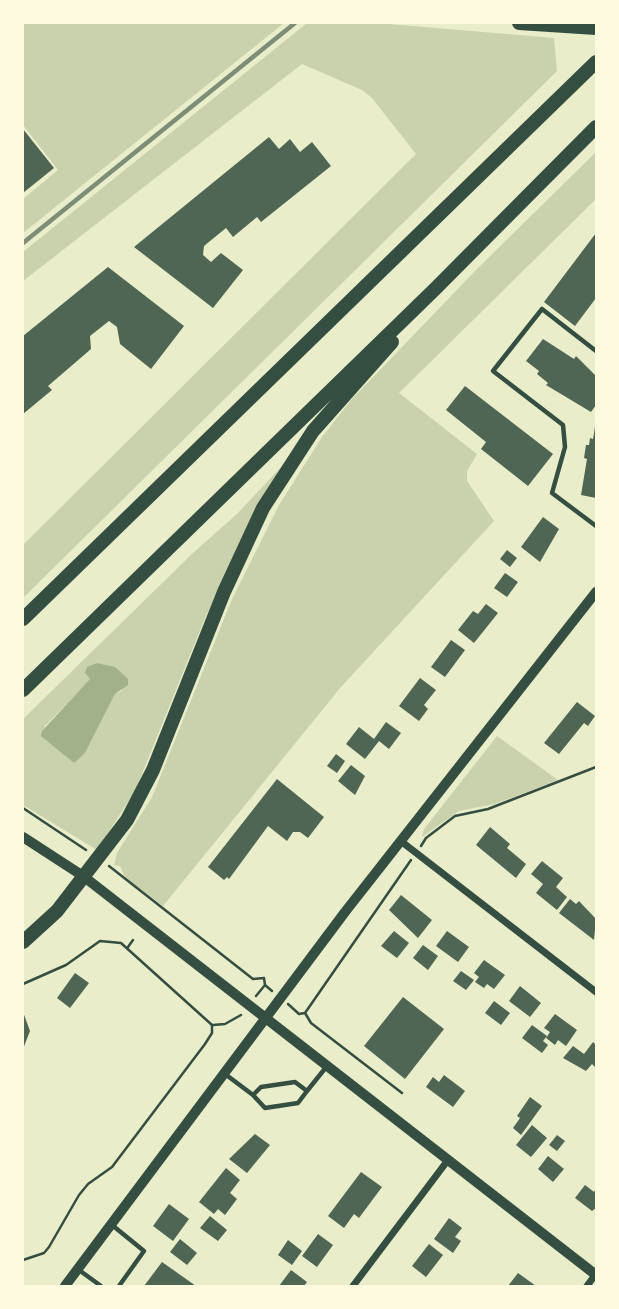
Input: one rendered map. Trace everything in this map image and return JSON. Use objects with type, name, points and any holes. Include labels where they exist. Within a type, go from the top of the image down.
[{"type":"highway","points":[[519,23],[596,28]]},
{"type":"highway","points":[[23,619],[596,62]]},
{"type":"highway","points":[[23,690],[435,289],[596,127]]},
{"type":"highway","points":[[23,942],[57,911],[99,859],[127,820],[146,786],[224,592],[263,508],[313,431],[435,289]]},
{"type":"main road","points":[[23,837],[83,876]]},
{"type":"street","points":[[65,1286],[267,1017],[596,592]]},
{"type":"street","points":[[402,842],[596,992]]},
{"type":"street","points":[[83,876],[596,1275],[587,1286]]},
{"type":"street","points":[[353,1286],[449,1160]]},
{"type":"lane","points":[[596,351],[542,309],[493,370],[563,425],[565,447],[552,493],[596,526]]},
{"type":"lane","points":[[224,1074],[253,1095],[265,1108],[298,1103],[328,1065]]},
{"type":"lane","points":[[253,1095],[261,1087],[295,1082],[307,1091]]},
{"type":"lane","points":[[111,1224],[144,1251],[119,1286]]},
{"type":"lane","points":[[78,1269],[101,1286]]},
{"type":"path","points":[[299,1014],[305,1013],[426,838],[455,816],[488,809],[596,767]]},
{"type":"path","points":[[23,808],[99,859],[253,979],[264,978],[265,985]]},
{"type":"path","points":[[128,947],[133,940]]},
{"type":"path","points":[[23,984],[66,965],[100,942],[128,947],[212,1025],[212,1033],[205,1044],[120,1157],[79,1195],[49,1247],[44,1252],[23,1260]]},
{"type":"path","points":[[305,1013],[311,1023],[402,1093]]},
{"type":"path","points":[[212,1025],[237,1020]]},
{"type":"shaded area","points":[[23,23],[284,23],[23,233],[23,199],[58,170],[23,125]]},
{"type":"shaded area","points":[[307,23],[377,23],[554,38],[557,71],[23,598],[23,545],[416,154],[372,98],[362,90],[302,64],[23,281],[23,252]]},
{"type":"shaded area","points":[[596,152],[596,199],[399,393],[477,454],[467,471],[467,481],[494,521],[341,687],[163,906],[125,877],[120,866],[114,865],[117,853],[152,797],[232,599],[279,505],[322,437],[352,399],[476,270]]},
{"type":"shaded area","points":[[283,465],[205,618],[135,791],[97,850],[23,805],[23,719],[194,552],[237,514]],"holes":[[[97,663],[115,668],[122,691],[115,694],[85,753],[44,727],[88,682],[90,679],[85,673]]]},
{"type":"shaded area","points":[[97,663],[115,667],[128,679],[128,685],[115,694],[85,753],[74,763],[41,736],[42,731],[90,679],[85,673],[87,667]]},
{"type":"shaded area","points":[[497,736],[558,780],[495,804],[459,811],[422,837],[424,829]]},
{"type":"building","points":[[23,129],[54,168],[23,193]]},
{"type":"building","points":[[269,137],[279,149],[290,139],[300,152],[312,142],[331,166],[261,222],[257,217],[233,237],[226,228],[204,246],[203,255],[211,262],[221,253],[243,270],[213,308],[134,247]]},
{"type":"building","points":[[596,233],[596,298],[575,326],[544,302]]},
{"type":"building","points":[[108,267],[184,326],[151,369],[120,344],[117,327],[109,321],[90,336],[91,349],[48,386],[52,390],[23,414],[23,336]]},
{"type":"building","points":[[543,339],[574,359],[576,356],[596,376],[596,405],[591,412],[546,385],[548,383],[537,374],[539,371],[526,361]]},
{"type":"building","points":[[465,386],[553,454],[528,486],[481,449],[486,442],[446,410]]},
{"type":"building","points":[[595,427],[596,498],[581,495],[587,459],[584,458],[586,445],[589,445],[590,438],[593,439]]},
{"type":"building","points":[[543,517],[559,529],[540,562],[521,547]]},
{"type":"building","points":[[507,550],[517,558],[510,567],[500,559]]},
{"type":"building","points":[[505,573],[518,582],[507,597],[494,588]]},
{"type":"building","points":[[486,604],[498,613],[474,643],[458,630],[473,611],[478,614]]},
{"type":"building","points":[[451,640],[465,650],[445,677],[431,667]]},
{"type":"building","points":[[420,678],[436,690],[424,705],[428,709],[419,721],[399,706]]},
{"type":"building","points":[[577,702],[595,716],[588,726],[584,723],[559,754],[544,743]]},
{"type":"building","points":[[386,722],[401,733],[389,749],[379,741],[365,759],[346,744],[359,727],[374,739]]},
{"type":"building","points":[[336,754],[345,761],[337,773],[327,766]]},
{"type":"building","points":[[351,765],[365,776],[355,795],[338,781]]},
{"type":"building","points":[[277,779],[324,817],[308,838],[300,832],[293,832],[287,841],[268,826],[229,879],[227,877],[224,880],[208,867]]},
{"type":"building","points":[[490,827],[510,844],[507,848],[526,864],[516,878],[476,845]]},
{"type":"building","points":[[542,861],[563,878],[556,887],[567,897],[557,910],[536,893],[543,884],[531,874]]},
{"type":"building","points":[[401,895],[432,920],[418,938],[389,910]]},
{"type":"building","points":[[570,899],[576,904],[579,901],[596,919],[594,940],[559,913]]},
{"type":"building","points":[[394,931],[409,943],[397,958],[381,946]]},
{"type":"building","points":[[447,931],[469,947],[458,962],[436,946]]},
{"type":"building","points":[[423,945],[438,956],[428,970],[413,958]]},
{"type":"building","points":[[484,960],[505,975],[494,989],[487,984],[484,988],[475,982],[479,977],[474,973]]},
{"type":"building","points":[[461,971],[474,980],[466,990],[453,981]]},
{"type":"building","points":[[75,973],[89,983],[70,1008],[57,998]]},
{"type":"building","points":[[520,986],[541,1003],[530,1017],[509,1001]]},
{"type":"building","points":[[403,997],[444,1029],[405,1079],[364,1046]]},
{"type":"building","points":[[494,1001],[510,1013],[501,1025],[485,1013]]},
{"type":"building","points":[[23,1012],[30,1031],[23,1049]]},
{"type":"building","points":[[555,1014],[577,1030],[566,1046],[558,1040],[555,1045],[546,1038],[550,1032],[544,1028]]},
{"type":"building","points":[[532,1025],[547,1036],[543,1041],[548,1045],[542,1053],[522,1038]]},
{"type":"building","points":[[593,1042],[596,1045],[596,1068],[592,1064],[586,1071],[563,1058],[573,1046],[584,1054]]},
{"type":"building","points":[[444,1075],[465,1091],[453,1107],[426,1087],[433,1077],[439,1082]]},
{"type":"building","points":[[530,1097],[542,1106],[521,1135],[513,1128],[520,1118],[517,1116]]},
{"type":"building","points":[[532,1125],[547,1138],[531,1157],[516,1145]]},
{"type":"building","points":[[255,1134],[270,1145],[247,1173],[229,1159]]},
{"type":"building","points":[[557,1135],[565,1141],[557,1151],[549,1145]]},
{"type":"building","points":[[548,1156],[564,1169],[553,1182],[538,1169]]},
{"type":"building","points":[[226,1168],[240,1180],[230,1193],[237,1199],[225,1215],[218,1209],[214,1214],[199,1202]]},
{"type":"building","points":[[361,1172],[382,1187],[359,1218],[354,1214],[344,1228],[328,1216]]},
{"type":"building","points":[[585,1185],[594,1192],[596,1188],[596,1208],[592,1211],[575,1198]]},
{"type":"building","points":[[169,1204],[189,1219],[173,1241],[153,1226]]},
{"type":"building","points":[[210,1216],[227,1230],[218,1241],[200,1228]]},
{"type":"building","points":[[449,1218],[462,1228],[455,1237],[461,1241],[453,1253],[434,1239]]},
{"type":"building","points":[[318,1234],[333,1245],[317,1267],[302,1256]]},
{"type":"building","points":[[180,1239],[197,1253],[187,1265],[170,1252]]},
{"type":"building","points":[[288,1240],[302,1251],[292,1265],[278,1255]]},
{"type":"building","points":[[429,1244],[443,1255],[426,1277],[412,1266]]},
{"type":"building","points":[[162,1262],[196,1286],[144,1286]]},
{"type":"building","points":[[291,1270],[307,1282],[304,1286],[279,1286]]},
{"type":"building","points":[[518,1273],[536,1286],[508,1286]]},
{"type":"railway","points":[[23,243],[295,23]]}]
